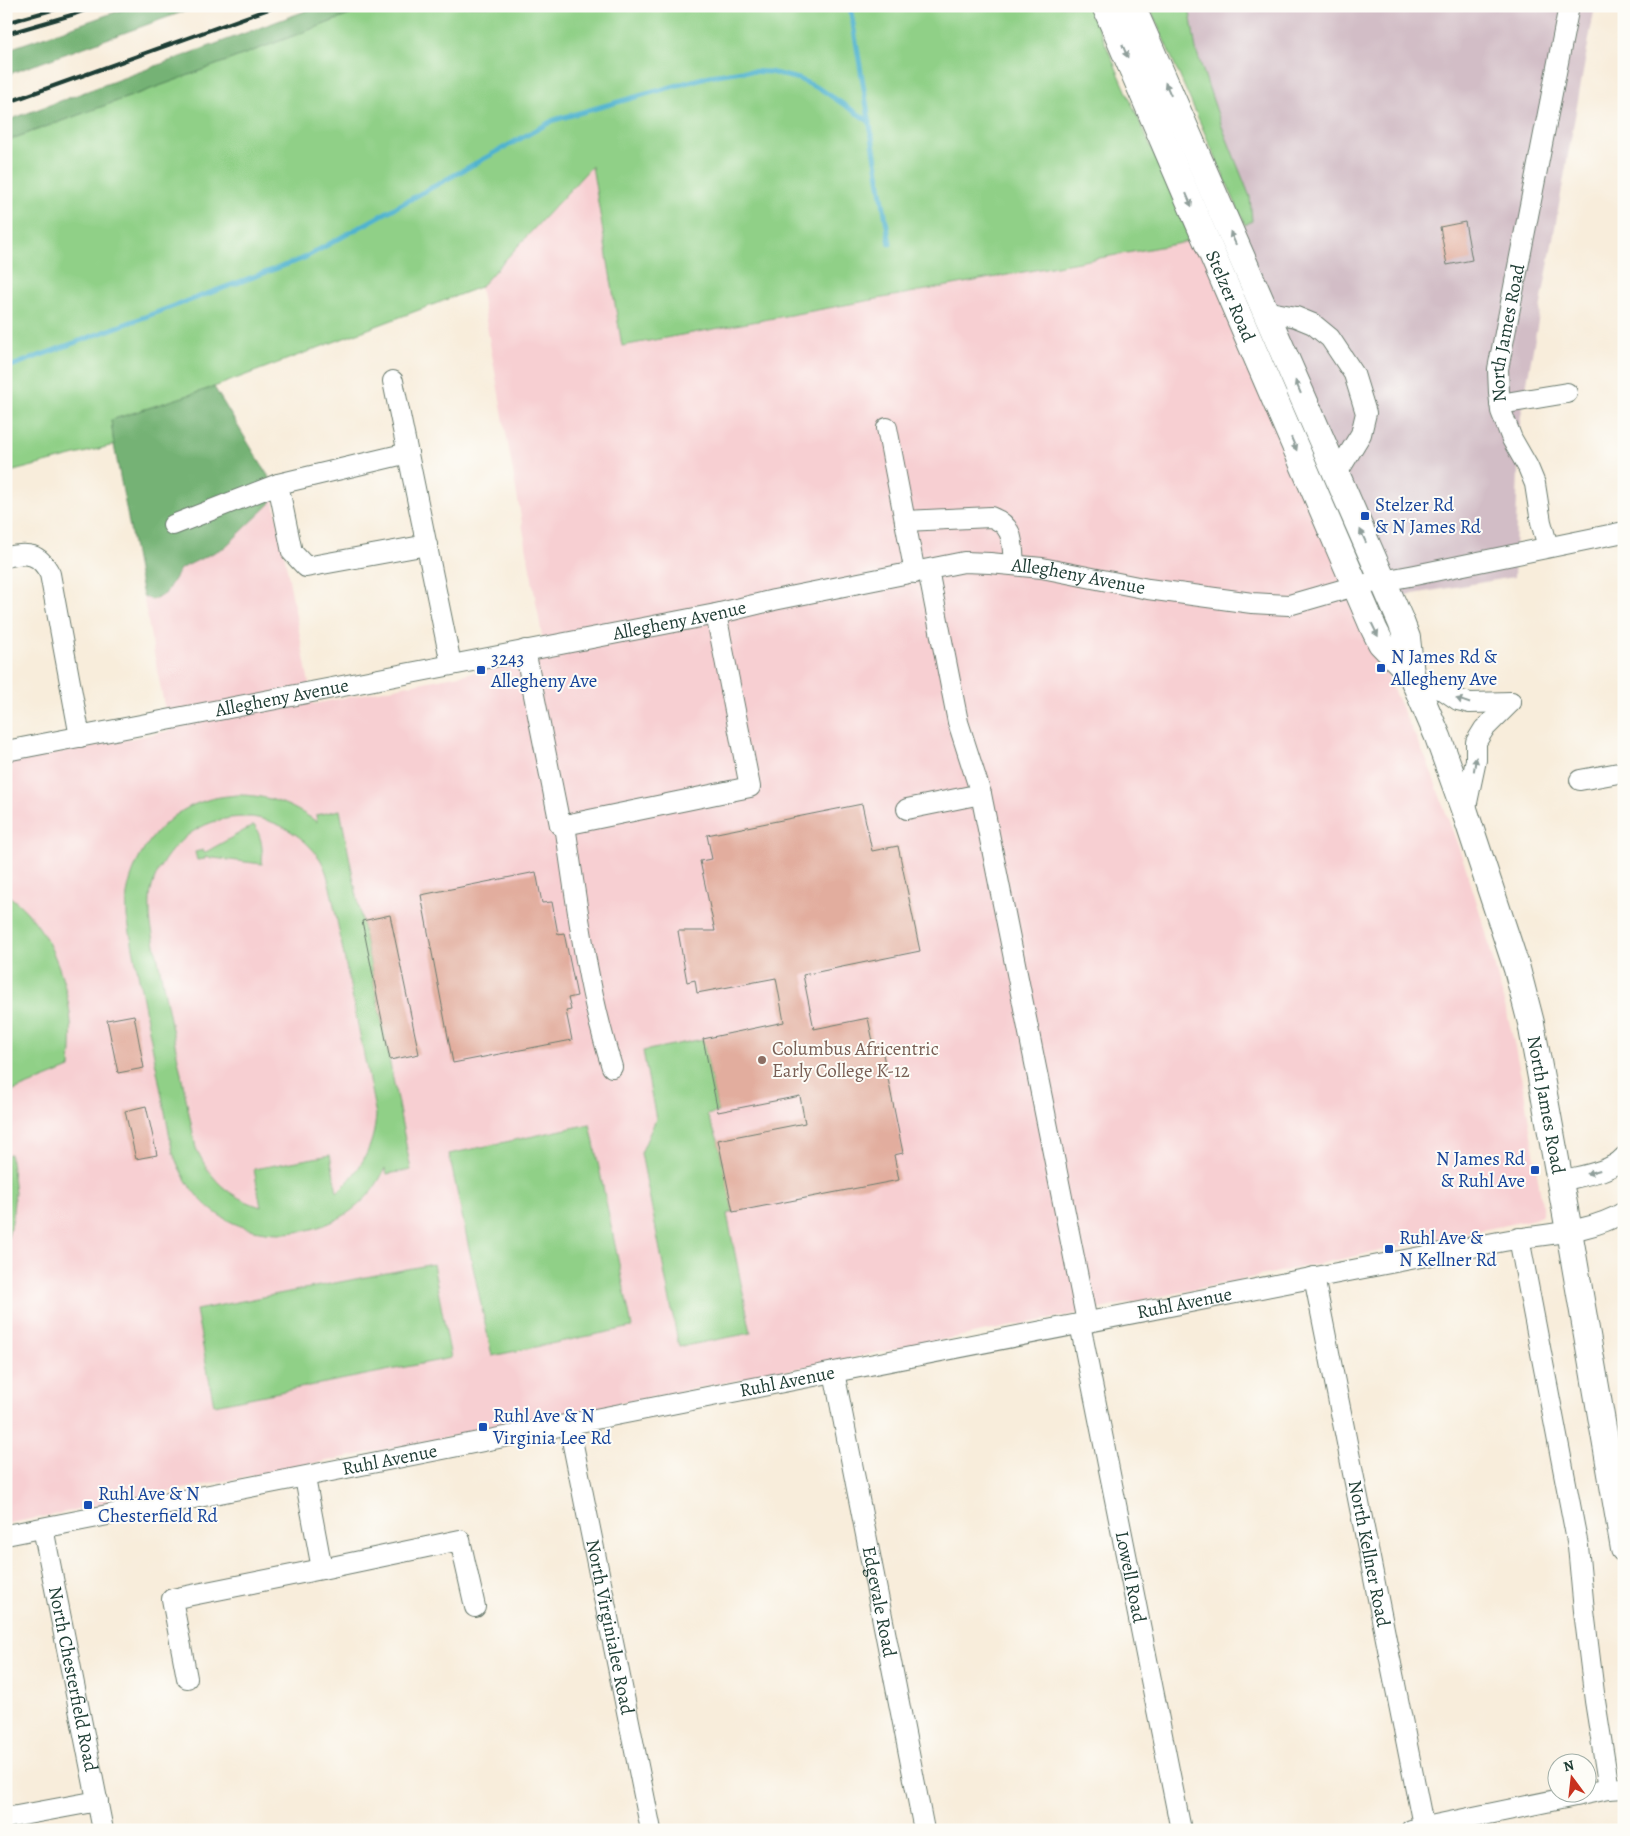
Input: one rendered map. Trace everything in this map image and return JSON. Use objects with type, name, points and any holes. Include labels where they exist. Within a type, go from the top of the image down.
[{"type":"main road","name":"Stelzer Road","points":[[1105,6],[1355,586]]},
{"type":"main road","name":"Stelzer Road","points":[[1132,6],[1382,581]]},
{"type":"main road","name":"North James Road","points":[[1382,581],[1407,638],[1412,677],[1438,737],[1466,812],[1519,978],[1531,1023],[1624,1549]]},
{"type":"main road","name":"North James Road","points":[[1355,586],[1381,642],[1412,677]]},
{"type":"street","name":"North James Road","points":[[1548,547],[1541,522],[1535,484],[1528,467],[1512,439],[1500,404],[1498,369],[1569,6]]},
{"type":"street","points":[[1265,311],[1296,317],[1313,324],[1330,338],[1354,374],[1366,413],[1360,434],[1336,475]]},
{"type":"street","points":[[393,381],[451,664]]},
{"type":"street","points":[[1500,404],[1567,393]]},
{"type":"street","name":"Lowell Road","points":[[887,428],[905,521],[922,572],[958,722],[981,794],[1181,1830]]},
{"type":"street","points":[[173,524],[278,484],[408,453]]},
{"type":"street","points":[[278,484],[292,552],[306,567],[427,545]]},
{"type":"street","points":[[905,521],[991,517],[998,520],[1010,531],[1014,565]]},
{"type":"street","points":[[1355,586],[1624,532]]},
{"type":"street","points":[[6,557],[30,554],[44,562],[50,574],[80,737]]},
{"type":"street","name":"Allegheny Avenue","points":[[6,751],[716,614],[964,562],[1042,568],[1148,589],[1289,605],[1355,586]]},
{"type":"street","points":[[525,650],[560,825],[565,825],[750,787],[716,614]]},
{"type":"street","points":[[1412,677],[1445,691],[1458,700],[1470,703],[1511,702],[1484,729],[1476,742],[1476,760],[1466,812]]},
{"type":"street","points":[[1580,780],[1624,772]]},
{"type":"street","points":[[907,809],[981,794]]},
{"type":"street","points":[[565,825],[590,980],[612,1068]]},
{"type":"street","points":[[1560,1181],[1606,1168],[1624,1157]]},
{"type":"street","name":"Ruhl Avenue","points":[[6,1535],[569,1426],[1314,1277],[1519,1238],[1569,1231],[1613,1218],[1624,1212]]},
{"type":"street","points":[[1420,1829],[1617,1788],[1595,1701],[1578,1546],[1519,1238]]},
{"type":"street","name":"North Kellner Road","points":[[1314,1277],[1420,1829]]},
{"type":"street","name":"Edgevale Road","points":[[834,1372],[924,1830]]},
{"type":"street","name":"North Virginialee Road","points":[[569,1426],[651,1830]]},
{"type":"street","points":[[305,1478],[322,1570]]},
{"type":"street","name":"North Chesterfield Road","points":[[43,1528],[103,1830]]},
{"type":"street","points":[[187,1678],[172,1599],[322,1570],[460,1540],[475,1607]]},
{"type":"street","points":[[6,1818],[98,1801]]},
{"type":"shaded area","points":[[1189,6],[1595,6],[1520,421],[1514,577],[1377,600],[1217,233],[1245,225],[1252,221],[1250,198],[1221,124],[1196,50]]},
{"type":"shaded area","name":"Columbus Africentric Early College K-12","points":[[592,166],[623,346],[1217,233],[1377,600],[1352,600],[1359,606],[1396,696],[1428,763],[1466,868],[1485,929],[1511,1029],[1524,1091],[1542,1214],[1535,1219],[1100,1309],[6,1524],[6,763],[169,731],[143,596],[152,600],[165,594],[180,569],[200,558],[273,496],[313,704],[546,658],[480,287]]},
{"type":"green space","points":[[133,6],[199,6],[6,75],[6,50]]},
{"type":"green space","points":[[319,6],[373,6],[6,141],[6,121]]},
{"type":"green space","points":[[373,6],[1089,6],[1192,241],[622,346],[592,166],[480,287],[214,387],[111,420],[114,445],[6,473],[6,141]]},
{"type":"green space","points":[[1149,6],[1189,6],[1196,50],[1221,124],[1250,197],[1252,221],[1245,225]]},
{"type":"green space","points":[[214,387],[272,482],[273,496],[270,504],[225,547],[180,569],[165,594],[152,600],[143,596],[114,445],[111,420]]},
{"type":"green space","points":[[249,795],[280,802],[317,822],[316,815],[340,810],[411,1170],[387,1174],[385,1168],[371,1191],[353,1209],[330,1223],[305,1231],[278,1233],[252,1229],[227,1220],[200,1199],[182,1174],[173,1153],[127,917],[127,897],[131,879],[136,864],[153,837],[176,815],[189,807],[212,799]],"holes":[[[235,817],[262,819],[281,826],[307,843],[320,859],[328,877],[376,1115],[375,1126],[365,1157],[353,1175],[337,1192],[330,1155],[254,1169],[261,1207],[239,1198],[221,1185],[214,1178],[196,1148],[151,925],[150,904],[151,891],[161,866],[168,854],[188,835],[212,822],[225,819]]]},
{"type":"green space","points":[[254,825],[261,843],[262,864],[205,857],[205,859],[197,860],[195,852],[203,850],[204,853]]},
{"type":"green space","points":[[6,894],[19,904],[40,929],[56,959],[66,991],[71,1038],[70,1068],[6,1094]]},
{"type":"green space","points":[[703,1039],[718,1112],[707,1115],[718,1140],[723,1164],[741,1161],[727,1180],[733,1212],[727,1214],[751,1333],[679,1347],[641,1153],[656,1119],[643,1051]]},
{"type":"green space","points":[[590,1124],[632,1327],[492,1356],[449,1154]]},
{"type":"green space","points":[[10,1154],[15,1192],[12,1222],[6,1244],[6,1155]]},
{"type":"green space","points":[[433,1264],[451,1358],[214,1405],[196,1310]]},
{"type":"building","points":[[1465,222],[1472,260],[1447,265],[1440,227]]},
{"type":"building","points":[[862,804],[872,851],[898,846],[920,951],[803,975],[814,1029],[868,1018],[874,1046],[881,1044],[903,1153],[894,1155],[899,1180],[733,1212],[718,1140],[805,1123],[800,1096],[718,1112],[703,1039],[784,1022],[776,978],[697,993],[695,980],[687,982],[678,931],[715,931],[700,861],[712,859],[707,835]]},
{"type":"building","points":[[536,872],[542,903],[552,902],[558,934],[564,933],[577,996],[568,998],[571,1010],[566,1011],[572,1040],[453,1063],[421,895]]},
{"type":"building","points":[[390,915],[419,1054],[390,1060],[362,921]]},
{"type":"building","points":[[134,1015],[144,1068],[118,1073],[107,1020]]},
{"type":"building","points":[[146,1106],[157,1155],[136,1159],[125,1111]]},
{"type":"waterway","points":[[850,6],[890,244]]},
{"type":"waterway","points":[[6,368],[302,259],[554,120],[710,76],[742,71],[770,72],[799,79],[822,90],[870,122]]},
{"type":"railway","points":[[6,23],[66,6]]},
{"type":"railway","points":[[6,34],[96,6]]},
{"type":"railway","points":[[6,103],[277,6]]},
{"type":"place","name":"Stelzer Rd & N James Rd","points":[[1365,516]]},
{"type":"place","name":"N James Rd & Allegheny Ave","points":[[1381,668]]},
{"type":"place","name":"3243 Allegheny Ave","points":[[481,670]]},
{"type":"place","name":"Columbus Africentric Early College K-12","points":[[762,1060]]},
{"type":"place","name":"N James Rd & Ruhl Ave","points":[[1535,1170]]},
{"type":"place","name":"Ruhl Ave & N Kellner Rd","points":[[1389,1249]]},
{"type":"place","name":"Ruhl Ave & N Virginia Lee Rd","points":[[483,1427]]},
{"type":"place","name":"Ruhl Ave & N Chesterfield Rd","points":[[88,1505]]}]
